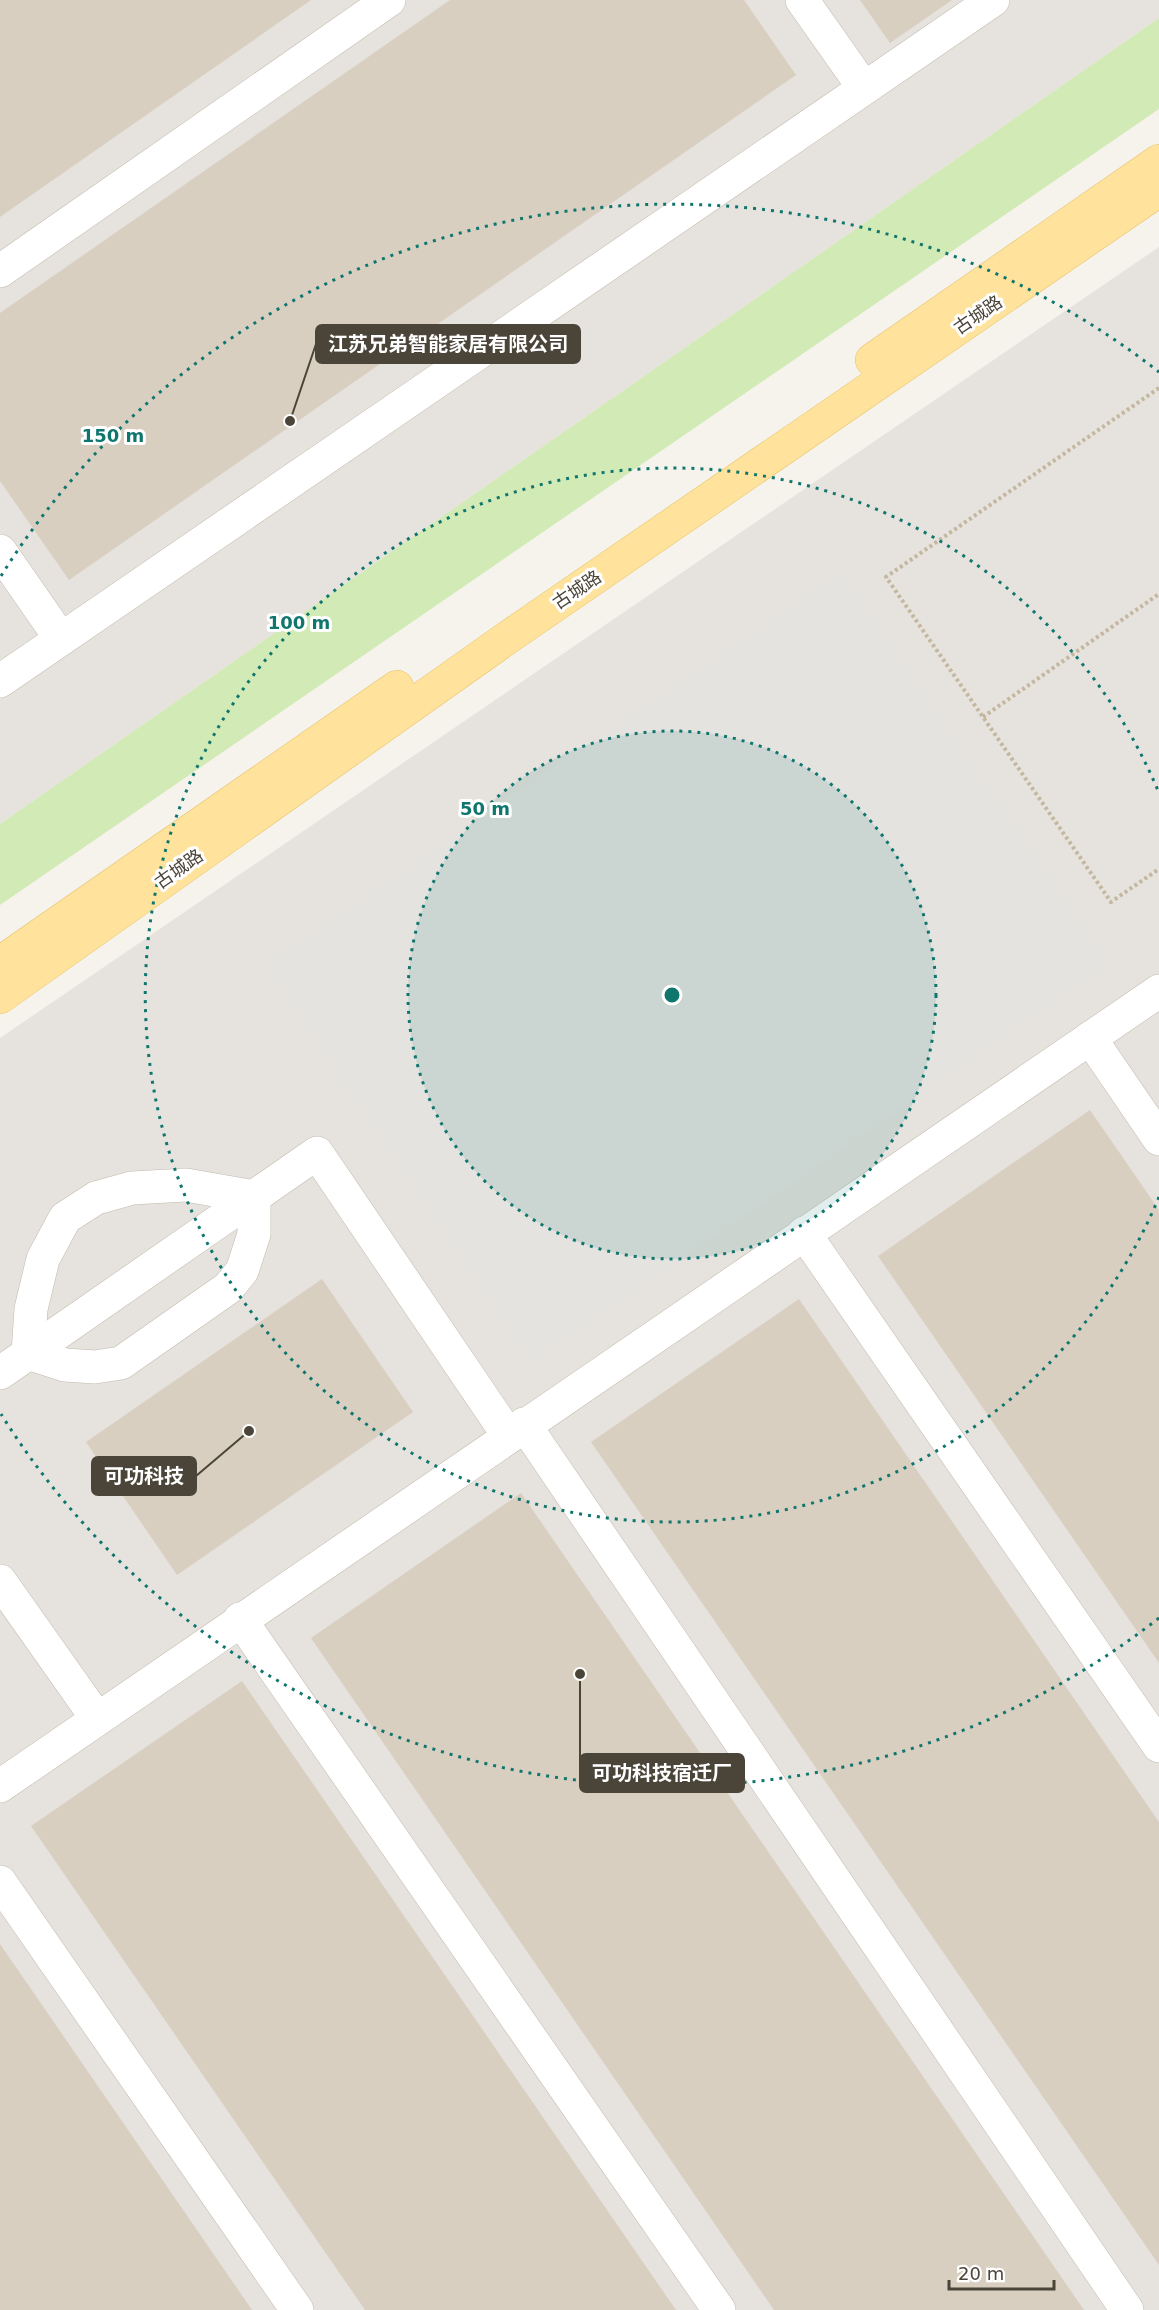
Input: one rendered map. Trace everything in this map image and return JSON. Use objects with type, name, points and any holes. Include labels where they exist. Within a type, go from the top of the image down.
[{"type":"main road","name":"古城路","points":[[0,963],[1159,161]]},
{"type":"main road","name":"古城路","points":[[0,997],[517,631],[1159,190]]},
{"type":"lane","points":[[0,271],[389,0]]},
{"type":"lane","points":[[802,0],[864,88]]},
{"type":"lane","points":[[0,681],[993,0]]},
{"type":"lane","points":[[0,551],[61,639]]},
{"type":"lane","points":[[0,1786],[96,1717],[1159,991]]},
{"type":"lane","points":[[1090,1038],[1159,1139]]},
{"type":"lane","points":[[0,1373],[317,1153],[516,1430],[1127,2310]]},
{"type":"lane","points":[[28,1353],[31,1309],[43,1259],[65,1218],[96,1198],[132,1188],[186,1185],[254,1197]]},
{"type":"lane","points":[[28,1353],[65,1365],[95,1367],[121,1363],[228,1288],[242,1271],[254,1234],[254,1197]]},
{"type":"lane","points":[[804,1233],[1159,1746]]},
{"type":"lane","points":[[0,1581],[96,1717]]},
{"type":"lane","points":[[240,1619],[718,2310]]},
{"type":"lane","points":[[0,1882],[297,2310]]},
{"type":"path","points":[[1159,388],[886,577],[1112,902],[1159,869]]},
{"type":"path","points":[[983,717],[1159,594]]},
{"type":"shaded area","points":[[0,0],[1159,0],[1159,18],[0,824]]},
{"type":"shaded area","points":[[1159,247],[1159,2310],[0,2310],[0,1038]]},
{"type":"shaded area","points":[[843,569],[1112,964],[529,1365],[261,966]]},
{"type":"green space","points":[[1159,18],[1159,109],[0,905],[0,824]]},
{"type":"building","points":[[0,0],[311,0],[0,217]]},
{"type":"building","points":[[450,0],[744,0],[796,75],[69,580],[0,481],[0,313]]},
{"type":"building","points":[[860,0],[952,0],[890,43]]},
{"type":"building","points":[[1090,1110],[1159,1210],[1159,1663],[878,1256]]},
{"type":"building","points":[[322,1279],[413,1412],[177,1575],[86,1442]]},
{"type":"building","points":[[799,1299],[1159,1822],[1159,2265],[591,1442]]},
{"type":"building","points":[[521,1493],[1084,2310],[774,2310],[311,1638]]},
{"type":"building","points":[[242,1681],[676,2310],[365,2310],[31,1826]]},
{"type":"building","points":[[0,1944],[252,2310],[0,2310]]},
{"type":"place","name":"江苏兄弟智能家居有限公司","points":[[290,421]]},
{"type":"place","name":"可功科技","points":[[249,1431]]},
{"type":"place","name":"可功科技宿迁厂","points":[[580,1674]]}]
